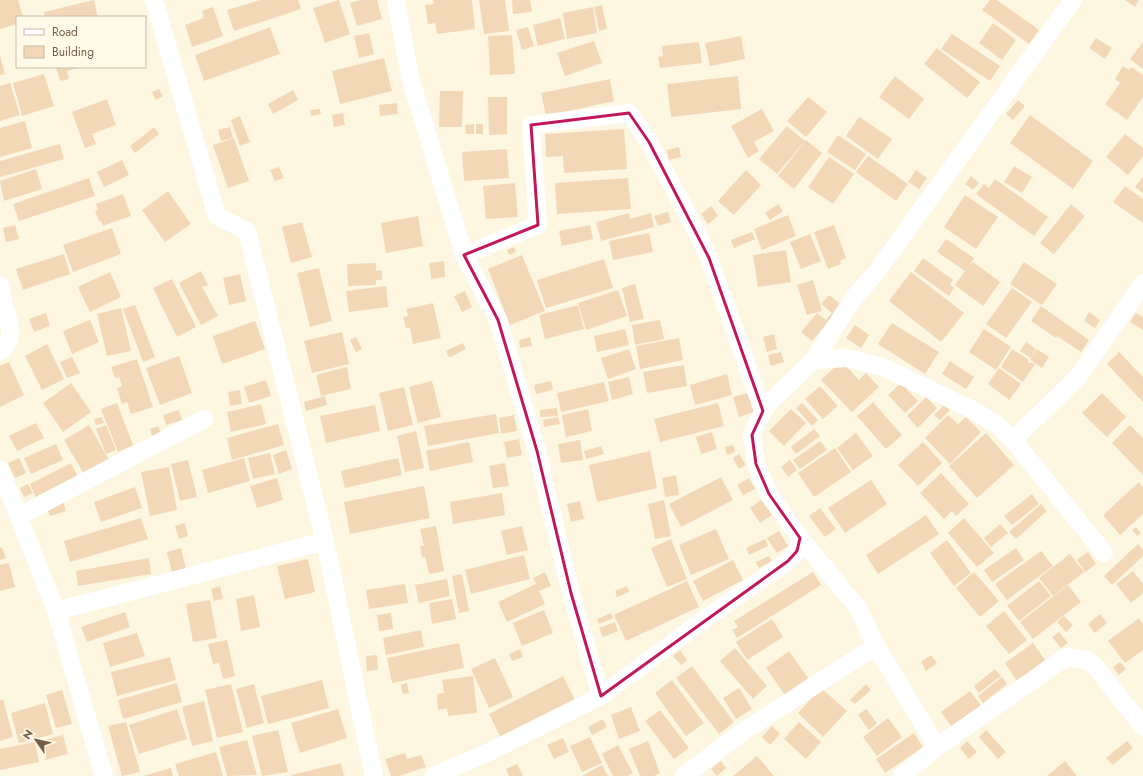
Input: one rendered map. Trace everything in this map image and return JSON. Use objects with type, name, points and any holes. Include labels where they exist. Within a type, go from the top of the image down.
[{"type":"street","points":[[154,0],[217,216],[247,231],[325,541],[374,776]]},
{"type":"street","points":[[396,0],[410,77],[464,255],[498,320],[537,451],[571,593],[601,696]]},
{"type":"street","points":[[938,747],[876,646],[858,608],[800,538],[769,494],[756,464],[752,435],[763,411],[770,402],[814,360],[852,299],[878,270],[1073,0]]},
{"type":"street","points":[[464,255],[538,225],[531,125],[629,113],[649,142],[695,228],[709,258],[763,411]]},
{"type":"street","points":[[1014,440],[1079,376],[1143,283]]},
{"type":"street","points":[[0,285],[11,325],[11,333],[9,342],[0,351]]},
{"type":"street","points":[[814,360],[846,358],[883,367],[973,410],[996,424],[1014,440],[1104,553]]},
{"type":"street","points":[[19,516],[204,418]]},
{"type":"street","points":[[0,469],[56,611],[104,776]]},
{"type":"street","points":[[434,776],[489,752],[601,696],[706,618],[788,561],[797,551],[800,538]]},
{"type":"street","points":[[56,611],[325,541]]},
{"type":"street","points":[[684,776],[745,730],[876,646]]},
{"type":"street","points":[[902,776],[938,747],[1066,657],[1087,660],[1094,665],[1143,727]]},
{"type":"highlighted area","points":[[629,113],[649,142],[709,258],[763,411],[752,435],[756,464],[769,494],[800,538],[797,551],[788,561],[601,696],[571,593],[537,451],[498,320],[464,255],[538,225],[531,125]]},
{"type":"building","points":[[0,0],[18,0],[23,16],[16,16],[16,24],[0,29]]},
{"type":"building","points":[[94,0],[98,16],[45,16],[44,12]]},
{"type":"building","points":[[260,0],[298,0],[301,9],[234,31],[227,10]]},
{"type":"building","points":[[339,0],[350,34],[325,43],[313,8]]},
{"type":"building","points":[[361,0],[377,0],[382,19],[357,26],[350,3]]},
{"type":"building","points":[[433,0],[472,0],[475,29],[437,34],[435,23],[428,24],[425,5],[434,4]]},
{"type":"building","points":[[479,0],[505,0],[509,31],[484,34]]},
{"type":"building","points":[[512,0],[530,0],[532,12],[513,14]]},
{"type":"building","points":[[990,0],[997,0],[1039,30],[1029,44],[982,10]]},
{"type":"building","points":[[1125,0],[1139,0],[1135,7]]},
{"type":"building","points":[[602,5],[607,29],[599,31],[594,7]]},
{"type":"building","points":[[213,7],[223,36],[192,47],[185,25],[204,18],[202,11]]},
{"type":"building","points":[[593,7],[597,33],[567,39],[563,13]]},
{"type":"building","points":[[560,18],[565,39],[538,46],[533,25]]},
{"type":"building","points":[[993,23],[1016,40],[1002,60],[979,43]]},
{"type":"building","points":[[270,27],[280,54],[204,81],[195,55]]},
{"type":"building","points":[[528,27],[534,46],[522,50],[516,30]]},
{"type":"building","points":[[369,33],[374,54],[359,58],[354,36]]},
{"type":"building","points":[[952,34],[1000,66],[990,81],[941,49]]},
{"type":"building","points":[[512,35],[515,74],[490,75],[488,36]]},
{"type":"building","points":[[741,36],[745,59],[710,66],[705,43]]},
{"type":"building","points":[[1096,38],[1112,48],[1105,59],[1089,48]]},
{"type":"building","points":[[594,41],[602,63],[565,76],[557,53]]},
{"type":"building","points":[[699,42],[702,63],[660,68],[658,57],[663,56],[662,46]]},
{"type":"building","points":[[1143,42],[1143,69],[1130,59]]},
{"type":"building","points":[[937,48],[980,82],[967,98],[924,64]]},
{"type":"building","points":[[0,55],[5,74],[0,75]]},
{"type":"building","points":[[384,58],[392,91],[340,104],[332,71]]},
{"type":"building","points":[[1123,66],[1129,70],[1131,67],[1143,75],[1143,97],[1127,120],[1105,104],[1120,83],[1115,79]]},
{"type":"building","points":[[56,68],[77,68],[67,71],[69,79],[60,81]]},
{"type":"building","points":[[44,74],[54,106],[22,116],[13,83]]},
{"type":"building","points":[[738,76],[741,109],[671,117],[667,84]]},
{"type":"building","points":[[895,76],[924,99],[909,119],[879,97]]},
{"type":"building","points":[[610,79],[614,101],[546,116],[541,93]]},
{"type":"building","points":[[10,83],[20,115],[0,121],[0,86]]},
{"type":"building","points":[[159,89],[163,96],[156,100],[152,92]]},
{"type":"building","points":[[293,90],[298,100],[273,114],[268,104]]},
{"type":"building","points":[[440,91],[463,91],[462,127],[439,127]]},
{"type":"building","points":[[488,97],[507,97],[507,134],[489,135]]},
{"type":"building","points":[[808,97],[827,112],[806,137],[787,121]]},
{"type":"building","points":[[107,99],[116,125],[92,134],[96,144],[85,148],[72,112]]},
{"type":"building","points":[[1018,100],[1025,106],[1013,120],[1006,114]]},
{"type":"building","points":[[397,103],[398,114],[380,116],[379,105]]},
{"type":"building","points":[[320,109],[321,114],[311,116],[310,110]]},
{"type":"building","points":[[762,109],[774,131],[754,142],[759,151],[748,158],[731,126]]},
{"type":"building","points":[[343,113],[345,125],[334,127],[332,115]]},
{"type":"building","points":[[1030,115],[1093,161],[1073,189],[1010,143]]},
{"type":"building","points":[[240,116],[250,142],[240,146],[231,120]]},
{"type":"building","points":[[859,117],[892,139],[878,159],[846,136]]},
{"type":"building","points":[[25,121],[32,148],[0,157],[0,128]]},
{"type":"building","points":[[474,124],[474,134],[466,134],[465,125]]},
{"type":"building","points":[[476,124],[483,124],[483,134],[476,134]]},
{"type":"building","points":[[787,126],[805,141],[777,174],[759,159]]},
{"type":"building","points":[[154,127],[159,134],[135,153],[130,146]]},
{"type":"building","points":[[230,127],[233,138],[221,141],[218,130]]},
{"type":"building","points":[[624,129],[627,169],[564,173],[563,156],[546,157],[545,134]]},
{"type":"building","points":[[1125,134],[1143,148],[1143,156],[1128,175],[1106,157]]},
{"type":"building","points":[[838,135],[866,154],[855,170],[827,152]]},
{"type":"building","points":[[234,138],[249,181],[228,188],[213,145]]},
{"type":"building","points":[[806,140],[822,153],[794,189],[778,176]]},
{"type":"building","points":[[60,144],[64,159],[0,177],[0,161]]},
{"type":"building","points":[[679,147],[681,157],[669,160],[667,150]]},
{"type":"building","points":[[507,149],[509,178],[464,181],[462,152]]},
{"type":"building","points":[[868,156],[908,184],[896,201],[856,172]]},
{"type":"building","points":[[829,157],[854,174],[833,204],[808,187]]},
{"type":"building","points":[[122,160],[129,175],[104,187],[97,172]]},
{"type":"building","points":[[1014,166],[1032,177],[1022,193],[1004,182]]},
{"type":"building","points":[[279,167],[284,178],[275,181],[270,170]]},
{"type":"building","points":[[36,169],[42,189],[4,201],[0,181]]},
{"type":"building","points":[[746,170],[761,185],[734,215],[718,201]]},
{"type":"building","points":[[916,170],[927,178],[919,189],[908,182]]},
{"type":"building","points":[[971,176],[979,183],[973,190],[965,184]]},
{"type":"building","points":[[1143,177],[1143,193],[1135,187]]},
{"type":"building","points":[[89,178],[95,196],[19,221],[13,204]]},
{"type":"building","points":[[628,178],[631,209],[557,214],[555,183]]},
{"type":"building","points":[[995,179],[1048,217],[1034,236],[976,194],[984,184],[989,188]]},
{"type":"building","points":[[515,183],[518,217],[486,219],[483,186]]},
{"type":"building","points":[[1125,186],[1143,199],[1143,223],[1113,202]]},
{"type":"building","points":[[168,191],[191,224],[165,242],[142,210]]},
{"type":"building","points":[[123,194],[131,216],[103,226],[95,211],[98,210],[96,204]]},
{"type":"building","points":[[965,195],[998,217],[976,249],[944,227]]},
{"type":"building","points":[[778,204],[783,211],[770,220],[765,213]]},
{"type":"building","points":[[1071,204],[1085,216],[1054,254],[1040,243]]},
{"type":"building","points":[[711,206],[718,216],[708,224],[701,214]]},
{"type":"building","points":[[668,212],[671,222],[658,226],[654,216]]},
{"type":"building","points":[[629,213],[630,219],[651,213],[654,227],[601,241],[596,222]]},
{"type":"building","points":[[788,215],[796,236],[762,250],[754,229]]},
{"type":"building","points":[[418,216],[423,246],[386,253],[381,223]]},
{"type":"building","points":[[302,222],[312,257],[291,263],[282,227]]},
{"type":"building","points":[[15,225],[19,239],[6,242],[3,228]]},
{"type":"building","points":[[590,225],[593,239],[562,246],[559,231]]},
{"type":"building","points":[[834,225],[846,258],[840,261],[841,264],[828,269],[814,232]]},
{"type":"building","points":[[112,228],[121,254],[73,272],[63,245]]},
{"type":"building","points":[[752,232],[755,239],[734,248],[731,240]]},
{"type":"building","points":[[649,233],[653,252],[613,260],[609,241]]},
{"type":"building","points":[[810,234],[821,261],[801,269],[790,242]]},
{"type":"building","points":[[946,239],[974,258],[970,265],[973,262],[1000,282],[983,306],[955,285],[965,271],[937,252]]},
{"type":"building","points":[[514,247],[516,252],[509,255],[507,250]]},
{"type":"building","points":[[786,250],[791,282],[758,287],[753,255]]},
{"type":"building","points":[[64,254],[70,274],[23,290],[16,269]]},
{"type":"building","points":[[522,255],[545,311],[510,325],[488,269]]},
{"type":"building","points":[[923,258],[953,280],[950,284],[954,288],[949,296],[914,271]]},
{"type":"building","points":[[604,259],[613,288],[546,308],[537,280]]},
{"type":"building","points":[[444,261],[445,277],[431,279],[429,263]]},
{"type":"building","points":[[1024,262],[1057,284],[1042,305],[1010,284]]},
{"type":"building","points":[[376,263],[376,271],[382,270],[382,280],[376,280],[376,285],[348,286],[347,264]]},
{"type":"building","points":[[319,268],[332,321],[310,327],[297,273]]},
{"type":"building","points":[[201,271],[208,285],[202,287],[218,316],[201,325],[179,283]]},
{"type":"building","points":[[110,272],[121,297],[90,312],[78,287]]},
{"type":"building","points":[[911,272],[964,313],[941,342],[889,301]]},
{"type":"building","points":[[240,274],[246,301],[229,305],[223,278]]},
{"type":"building","points":[[172,279],[196,327],[177,337],[153,288]]},
{"type":"building","points":[[813,280],[822,311],[807,315],[797,285]]},
{"type":"building","points":[[635,284],[644,319],[630,322],[622,288]]},
{"type":"building","points":[[386,286],[388,307],[349,312],[346,291]]},
{"type":"building","points":[[1012,288],[1032,302],[1006,338],[986,324]]},
{"type":"building","points":[[618,290],[627,316],[586,330],[578,303]]},
{"type":"building","points":[[465,291],[472,307],[462,312],[454,296]]},
{"type":"building","points":[[829,295],[842,305],[812,341],[801,332],[817,313],[826,320],[832,313],[821,304]]},
{"type":"building","points":[[433,303],[441,338],[413,344],[410,328],[406,328],[403,317],[408,316],[406,309]]},
{"type":"building","points":[[135,305],[155,357],[143,362],[123,309]]},
{"type":"building","points":[[578,305],[584,329],[545,339],[539,315]]},
{"type":"building","points":[[1041,306],[1089,340],[1081,352],[1057,336],[1056,338],[1031,321]]},
{"type":"building","points":[[121,308],[131,351],[107,356],[97,314]]},
{"type":"building","points":[[1089,312],[1100,320],[1095,328],[1084,321]]},
{"type":"building","points":[[46,313],[50,326],[34,332],[29,319]]},
{"type":"building","points":[[1136,313],[1143,317],[1143,330],[1130,322]]},
{"type":"building","points":[[90,320],[99,342],[72,354],[63,331]]},
{"type":"building","points":[[660,320],[664,339],[635,345],[632,325]]},
{"type":"building","points":[[255,321],[265,349],[222,364],[213,336]]},
{"type":"building","points":[[892,323],[939,352],[925,374],[878,344]]},
{"type":"building","points":[[855,325],[869,335],[861,348],[846,338]]},
{"type":"building","points":[[625,329],[629,345],[597,352],[594,336]]},
{"type":"building","points":[[984,329],[1011,347],[996,370],[969,352]]},
{"type":"building","points":[[342,332],[349,364],[312,373],[304,341]]},
{"type":"building","points":[[774,334],[777,349],[767,352],[763,337]]},
{"type":"building","points":[[356,337],[362,349],[356,352],[350,340]]},
{"type":"building","points":[[530,337],[532,346],[520,348],[519,340]]},
{"type":"building","points":[[679,338],[683,360],[640,369],[636,346]]},
{"type":"building","points":[[1026,342],[1036,349],[1031,358],[1020,351]]},
{"type":"building","points":[[463,343],[466,349],[449,358],[446,351]]},
{"type":"building","points":[[47,344],[64,379],[42,390],[25,356]]},
{"type":"building","points":[[629,349],[636,369],[608,379],[601,358]]},
{"type":"building","points":[[1012,349],[1029,360],[1028,362],[1035,364],[1023,382],[1001,367]]},
{"type":"building","points":[[1037,349],[1049,357],[1042,368],[1030,360]]},
{"type":"building","points":[[781,352],[784,362],[771,366],[768,355]]},
{"type":"building","points":[[1119,352],[1143,377],[1143,402],[1107,364]]},
{"type":"building","points":[[179,356],[192,393],[160,405],[146,368]]},
{"type":"building","points":[[72,357],[80,373],[67,378],[60,362]]},
{"type":"building","points":[[137,359],[153,407],[131,414],[127,402],[122,404],[117,388],[122,386],[119,377],[115,378],[111,367]]},
{"type":"building","points":[[841,361],[859,380],[866,373],[879,387],[852,412],[821,380]]},
{"type":"building","points":[[950,361],[974,377],[966,389],[942,374]]},
{"type":"building","points":[[9,362],[24,395],[0,407],[0,366]]},
{"type":"building","points":[[684,365],[687,386],[647,393],[643,372]]},
{"type":"building","points":[[347,367],[351,389],[321,396],[316,375]]},
{"type":"building","points":[[999,368],[1021,384],[1009,400],[988,384]]},
{"type":"building","points":[[727,374],[732,395],[695,405],[690,385]]},
{"type":"building","points":[[629,377],[633,394],[612,400],[608,382]]},
{"type":"building","points":[[266,380],[271,396],[249,403],[244,387]]},
{"type":"building","points":[[432,381],[441,417],[418,423],[409,387]]},
{"type":"building","points":[[551,381],[553,390],[536,394],[534,385]]},
{"type":"building","points":[[604,382],[609,401],[561,412],[557,393]]},
{"type":"building","points":[[71,383],[91,412],[63,432],[43,403]]},
{"type":"building","points":[[901,383],[918,401],[905,413],[888,395]]},
{"type":"building","points":[[820,386],[838,406],[823,419],[805,399]]},
{"type":"building","points":[[404,387],[413,425],[388,431],[379,393]]},
{"type":"building","points":[[240,390],[242,404],[230,406],[228,392]]},
{"type":"building","points":[[748,393],[754,412],[739,417],[733,397]]},
{"type":"building","points":[[1102,393],[1126,417],[1107,437],[1082,413]]},
{"type":"building","points":[[325,396],[327,405],[306,411],[304,402]]},
{"type":"building","points":[[926,397],[937,408],[918,428],[907,416]]},
{"type":"building","points":[[873,402],[902,435],[886,449],[857,416]]},
{"type":"building","points":[[117,403],[133,445],[118,452],[101,409]]},
{"type":"building","points":[[718,403],[724,426],[660,442],[654,419]]},
{"type":"building","points":[[802,403],[818,420],[812,426],[796,408]]},
{"type":"building","points":[[261,404],[266,424],[231,432],[227,412]]},
{"type":"building","points":[[375,405],[380,431],[326,443],[320,416]]},
{"type":"building","points":[[944,405],[950,410],[940,420],[934,415]]},
{"type":"building","points":[[557,408],[558,416],[540,417],[540,410]]},
{"type":"building","points":[[588,409],[592,431],[566,437],[562,415]]},
{"type":"building","points":[[791,409],[806,423],[784,446],[769,431]]},
{"type":"building","points":[[179,410],[182,420],[166,425],[163,415]]},
{"type":"building","points":[[496,414],[499,433],[428,446],[424,426]]},
{"type":"building","points":[[514,415],[517,431],[501,434],[499,418]]},
{"type":"building","points":[[948,415],[958,424],[966,417],[981,432],[950,464],[925,438]]},
{"type":"building","points":[[102,417],[104,423],[96,425],[94,419]]},
{"type":"building","points":[[558,417],[560,424],[544,427],[543,420]]},
{"type":"building","points":[[36,423],[44,438],[17,451],[9,436]]},
{"type":"building","points":[[278,424],[284,445],[232,460],[227,438]]},
{"type":"building","points":[[89,425],[109,460],[84,474],[64,440]]},
{"type":"building","points":[[106,425],[116,450],[106,454],[96,429]]},
{"type":"building","points":[[1130,425],[1143,438],[1143,475],[1112,443]]},
{"type":"building","points":[[158,426],[161,433],[152,436],[150,429]]},
{"type":"building","points":[[814,429],[820,436],[796,454],[791,447]]},
{"type":"building","points":[[416,431],[424,468],[405,472],[397,436]]},
{"type":"building","points":[[712,432],[717,449],[701,454],[696,437]]},
{"type":"building","points":[[856,433],[873,456],[853,470],[837,448]]},
{"type":"building","points":[[986,433],[1014,465],[977,498],[949,466]]},
{"type":"building","points":[[519,439],[522,455],[507,458],[504,442]]},
{"type":"building","points":[[580,440],[583,460],[561,463],[558,444]]},
{"type":"building","points":[[820,441],[827,450],[800,469],[793,460]]},
{"type":"building","points":[[469,442],[473,462],[430,471],[426,451]]},
{"type":"building","points":[[923,442],[942,463],[918,486],[898,465]]},
{"type":"building","points":[[56,444],[63,460],[31,474],[24,458]]},
{"type":"building","points":[[733,445],[735,452],[727,455],[725,447]]},
{"type":"building","points":[[601,446],[604,454],[586,459],[584,451]]},
{"type":"building","points":[[835,448],[851,472],[814,497],[798,473]]},
{"type":"building","points":[[286,450],[292,469],[279,474],[273,455]]},
{"type":"building","points":[[650,451],[657,488],[597,502],[589,465]]},
{"type":"building","points":[[270,453],[275,474],[253,479],[248,458]]},
{"type":"building","points":[[739,454],[746,465],[739,469],[733,458]]},
{"type":"building","points":[[19,458],[26,473],[15,478],[8,463]]},
{"type":"building","points":[[244,458],[250,481],[208,493],[202,470]]},
{"type":"building","points":[[398,458],[402,475],[345,488],[341,471]]},
{"type":"building","points":[[188,460],[197,497],[180,501],[171,464]]},
{"type":"building","points":[[790,460],[797,470],[788,477],[781,467]]},
{"type":"building","points":[[71,463],[78,477],[36,498],[30,484]]},
{"type":"building","points":[[505,463],[509,486],[493,488],[489,466]]},
{"type":"building","points":[[169,467],[177,510],[150,516],[141,472]]},
{"type":"building","points":[[941,473],[969,504],[956,516],[952,511],[944,519],[920,493]]},
{"type":"building","points":[[676,475],[679,495],[665,497],[662,478]]},
{"type":"building","points":[[721,477],[733,500],[681,527],[669,504]]},
{"type":"building","points":[[277,478],[283,500],[257,508],[250,486]]},
{"type":"building","points":[[749,478],[755,489],[743,495],[737,485]]},
{"type":"building","points":[[871,480],[887,504],[845,533],[828,508]]},
{"type":"building","points":[[1139,482],[1143,487],[1143,514],[1120,535],[1103,515]]},
{"type":"building","points":[[28,484],[33,493],[24,497],[20,488]]},
{"type":"building","points":[[424,486],[430,518],[350,534],[344,502]]},
{"type":"building","points":[[135,487],[142,508],[101,522],[94,502]]},
{"type":"building","points":[[502,493],[505,515],[453,524],[450,502]]},
{"type":"building","points":[[1032,494],[1039,504],[1012,525],[1004,516]]},
{"type":"building","points":[[63,500],[66,511],[50,516],[46,506]]},
{"type":"building","points":[[664,500],[671,536],[655,539],[648,504]]},
{"type":"building","points":[[761,500],[772,515],[760,523],[750,508]]},
{"type":"building","points":[[580,501],[584,519],[571,522],[567,504]]},
{"type":"building","points":[[1041,504],[1047,511],[1016,539],[1009,532]]},
{"type":"building","points":[[820,508],[836,529],[825,537],[809,516]]},
{"type":"building","points":[[926,515],[939,534],[878,574],[866,555]]},
{"type":"building","points":[[141,518],[148,539],[70,562],[64,541]]},
{"type":"building","points":[[964,518],[994,553],[977,567],[948,533]]},
{"type":"building","points":[[185,523],[188,536],[179,539],[175,526]]},
{"type":"building","points":[[1000,524],[1008,533],[991,547],[984,538]]},
{"type":"building","points":[[436,526],[444,571],[429,574],[425,557],[422,557],[420,546],[424,546],[420,529]]},
{"type":"building","points":[[522,526],[528,550],[507,555],[501,531]]},
{"type":"building","points":[[1136,527],[1141,533],[1137,536],[1132,530]]},
{"type":"building","points":[[716,529],[729,559],[691,575],[679,545]]},
{"type":"building","points":[[779,531],[788,546],[777,553],[767,538]]},
{"type":"building","points":[[671,539],[687,579],[667,587],[651,548]]},
{"type":"building","points":[[765,539],[768,546],[749,555],[746,548]]},
{"type":"building","points":[[947,540],[971,573],[954,586],[930,553]]},
{"type":"building","points":[[1138,544],[1143,550],[1143,556],[1112,585],[1104,576]]},
{"type":"building","points":[[2,547],[6,558],[0,560],[0,548]]},
{"type":"building","points":[[181,548],[186,569],[172,573],[167,552]]},
{"type":"building","points":[[1016,548],[1024,560],[992,582],[984,570]]},
{"type":"building","points":[[1041,551],[1053,566],[1007,600],[995,584]]},
{"type":"building","points":[[1088,552],[1096,564],[1085,572],[1077,560]]},
{"type":"building","points":[[1070,554],[1084,572],[1053,596],[1039,578]]},
{"type":"building","points":[[524,555],[530,579],[471,594],[465,570]]},
{"type":"building","points":[[769,556],[772,561],[759,568],[756,562]]},
{"type":"building","points":[[149,558],[151,574],[78,586],[76,571]]},
{"type":"building","points":[[308,559],[315,592],[285,599],[277,566]]},
{"type":"building","points":[[733,560],[743,580],[703,601],[693,581]]},
{"type":"building","points":[[9,563],[15,587],[0,591],[0,565]]},
{"type":"building","points":[[1133,571],[1143,584],[1143,593],[1131,603],[1116,584]]},
{"type":"building","points":[[545,572],[551,586],[539,591],[545,604],[507,622],[498,602],[536,584],[533,578]]},
{"type":"building","points":[[813,572],[821,585],[737,638],[732,630],[738,627],[734,621]]},
{"type":"building","points":[[974,572],[999,601],[980,617],[956,588]]},
{"type":"building","points":[[462,574],[469,611],[459,613],[452,576]]},
{"type":"building","points":[[447,579],[450,596],[419,603],[415,585]]},
{"type":"building","points":[[687,581],[699,607],[626,641],[614,615]]},
{"type":"building","points":[[1039,581],[1051,596],[1019,621],[1007,606]]},
{"type":"building","points":[[405,584],[408,603],[369,609],[366,590]]},
{"type":"building","points":[[1068,585],[1081,602],[1033,639],[1020,622]]},
{"type":"building","points":[[220,586],[223,599],[214,601],[211,589]]},
{"type":"building","points":[[627,586],[629,592],[617,597],[615,591]]},
{"type":"building","points":[[254,595],[260,627],[241,631],[236,599]]},
{"type":"building","points":[[452,599],[456,619],[432,624],[429,603]]},
{"type":"building","points":[[210,600],[217,638],[193,642],[186,604]]},
{"type":"building","points":[[544,610],[553,633],[522,646],[513,623]]},
{"type":"building","points":[[1004,611],[1027,640],[1009,654],[986,626]]},
{"type":"building","points":[[125,612],[130,627],[87,642],[81,627]]},
{"type":"building","points":[[391,613],[393,629],[379,631],[377,615]]},
{"type":"building","points":[[611,613],[613,618],[599,624],[597,619]]},
{"type":"building","points":[[1100,614],[1107,623],[1095,633],[1088,624]]},
{"type":"building","points":[[1064,616],[1073,625],[1066,632],[1057,622]]},
{"type":"building","points":[[1139,618],[1143,624],[1143,650],[1125,663],[1108,641]]},
{"type":"building","points":[[772,619],[783,637],[747,660],[736,642]]},
{"type":"building","points":[[615,622],[618,631],[603,637],[599,628]]},
{"type":"building","points":[[421,630],[424,647],[386,655],[383,638]]},
{"type":"building","points":[[1059,632],[1068,643],[1061,648],[1052,637]]},
{"type":"building","points":[[137,633],[145,656],[110,667],[103,643]]},
{"type":"building","points":[[227,640],[235,676],[223,679],[219,663],[213,664],[208,644]]},
{"type":"building","points":[[459,643],[464,668],[392,683],[387,658]]},
{"type":"building","points":[[1033,643],[1045,660],[1017,681],[1005,663]]},
{"type":"building","points":[[735,648],[767,686],[753,699],[720,661]]},
{"type":"building","points":[[520,649],[523,657],[512,661],[509,654]]},
{"type":"building","points":[[680,650],[687,660],[681,665],[673,656]]},
{"type":"building","points":[[789,651],[808,678],[785,695],[766,668]]},
{"type":"building","points":[[377,655],[378,670],[367,671],[366,656]]},
{"type":"building","points":[[931,655],[937,663],[926,671],[921,662]]},
{"type":"building","points":[[170,657],[176,680],[117,696],[111,672]]},
{"type":"building","points":[[495,658],[513,697],[489,708],[471,669]]},
{"type":"building","points":[[1120,662],[1126,669],[1119,675],[1113,667]]},
{"type":"building","points":[[692,666],[734,722],[719,734],[676,678]]},
{"type":"building","points":[[995,669],[1001,676],[979,693],[974,686]]},
{"type":"building","points":[[473,676],[477,713],[448,716],[447,708],[438,710],[437,694],[444,693],[442,680]]},
{"type":"building","points":[[563,676],[576,702],[502,740],[489,714]]},
{"type":"building","points":[[1002,677],[1007,684],[983,703],[978,696]]},
{"type":"building","points":[[322,680],[329,708],[268,724],[261,696]]},
{"type":"building","points":[[672,680],[704,723],[686,736],[655,693]]},
{"type":"building","points":[[177,683],[182,702],[123,719],[118,700]]},
{"type":"building","points":[[407,683],[409,693],[403,694],[401,685]]},
{"type":"building","points":[[231,684],[243,732],[217,738],[205,690]]},
{"type":"building","points":[[254,684],[264,723],[247,728],[236,689]]},
{"type":"building","points":[[866,684],[871,690],[855,704],[850,700]]},
{"type":"building","points":[[739,688],[752,709],[736,719],[723,698]]},
{"type":"building","points":[[821,688],[847,711],[823,737],[798,713]]},
{"type":"building","points":[[62,690],[72,724],[56,728],[46,695]]},
{"type":"building","points":[[970,691],[983,708],[952,727],[941,712]]},
{"type":"building","points":[[3,699],[13,737],[0,741],[0,700]]},
{"type":"building","points":[[204,701],[213,741],[192,746],[182,707]]},
{"type":"building","points":[[45,703],[53,734],[19,743],[11,713]]},
{"type":"building","points":[[631,707],[640,731],[619,739],[611,715]]},
{"type":"building","points":[[177,709],[187,739],[139,754],[129,725]]},
{"type":"building","points":[[338,709],[347,738],[300,753],[291,723]]},
{"type":"building","points":[[866,709],[877,723],[869,730],[858,715]]},
{"type":"building","points":[[660,710],[689,748],[674,759],[645,721]]},
{"type":"building","points":[[888,718],[902,737],[877,756],[863,737]]},
{"type":"building","points":[[603,719],[607,727],[592,735],[588,727]]},
{"type":"building","points":[[126,722],[140,772],[122,776],[108,726]]},
{"type":"building","points":[[799,722],[821,742],[806,759],[784,739]]},
{"type":"building","points":[[772,726],[780,734],[770,745],[762,737]]},
{"type":"building","points":[[278,730],[288,772],[262,776],[252,736]]},
{"type":"building","points":[[986,730],[1006,752],[998,759],[979,737]]},
{"type":"building","points":[[914,733],[923,747],[885,773],[876,759]]},
{"type":"building","points":[[63,735],[68,754],[45,760],[40,741]]},
{"type":"building","points":[[590,737],[602,763],[582,772],[570,746]]},
{"type":"building","points":[[563,738],[569,752],[554,759],[547,745]]},
{"type":"building","points":[[247,740],[257,775],[227,776],[219,747]]},
{"type":"building","points":[[648,741],[660,773],[654,776],[640,776],[629,749]]},
{"type":"building","points":[[967,741],[977,752],[969,759],[960,748]]},
{"type":"building","points":[[1127,741],[1133,748],[1113,765],[1106,758]]},
{"type":"building","points":[[35,742],[39,762],[0,770],[0,749]]},
{"type":"building","points":[[618,745],[633,773],[627,776],[613,776],[602,754]]},
{"type":"building","points":[[216,752],[223,776],[179,776],[175,764]]},
{"type":"building","points":[[405,753],[407,759],[421,755],[426,767],[399,776],[391,776],[385,759]]},
{"type":"building","points":[[757,756],[774,776],[733,776]]},
{"type":"building","points":[[721,761],[726,768],[717,776],[711,769]]},
{"type":"building","points":[[1065,761],[1077,776],[1047,776]]},
{"type":"building","points":[[341,763],[344,776],[291,776],[291,775]]},
{"type":"building","points":[[517,764],[523,776],[509,776],[506,769]]},
{"type":"building","points":[[602,765],[608,776],[582,776]]},
{"type":"building","points":[[171,768],[173,776],[143,776]]}]
